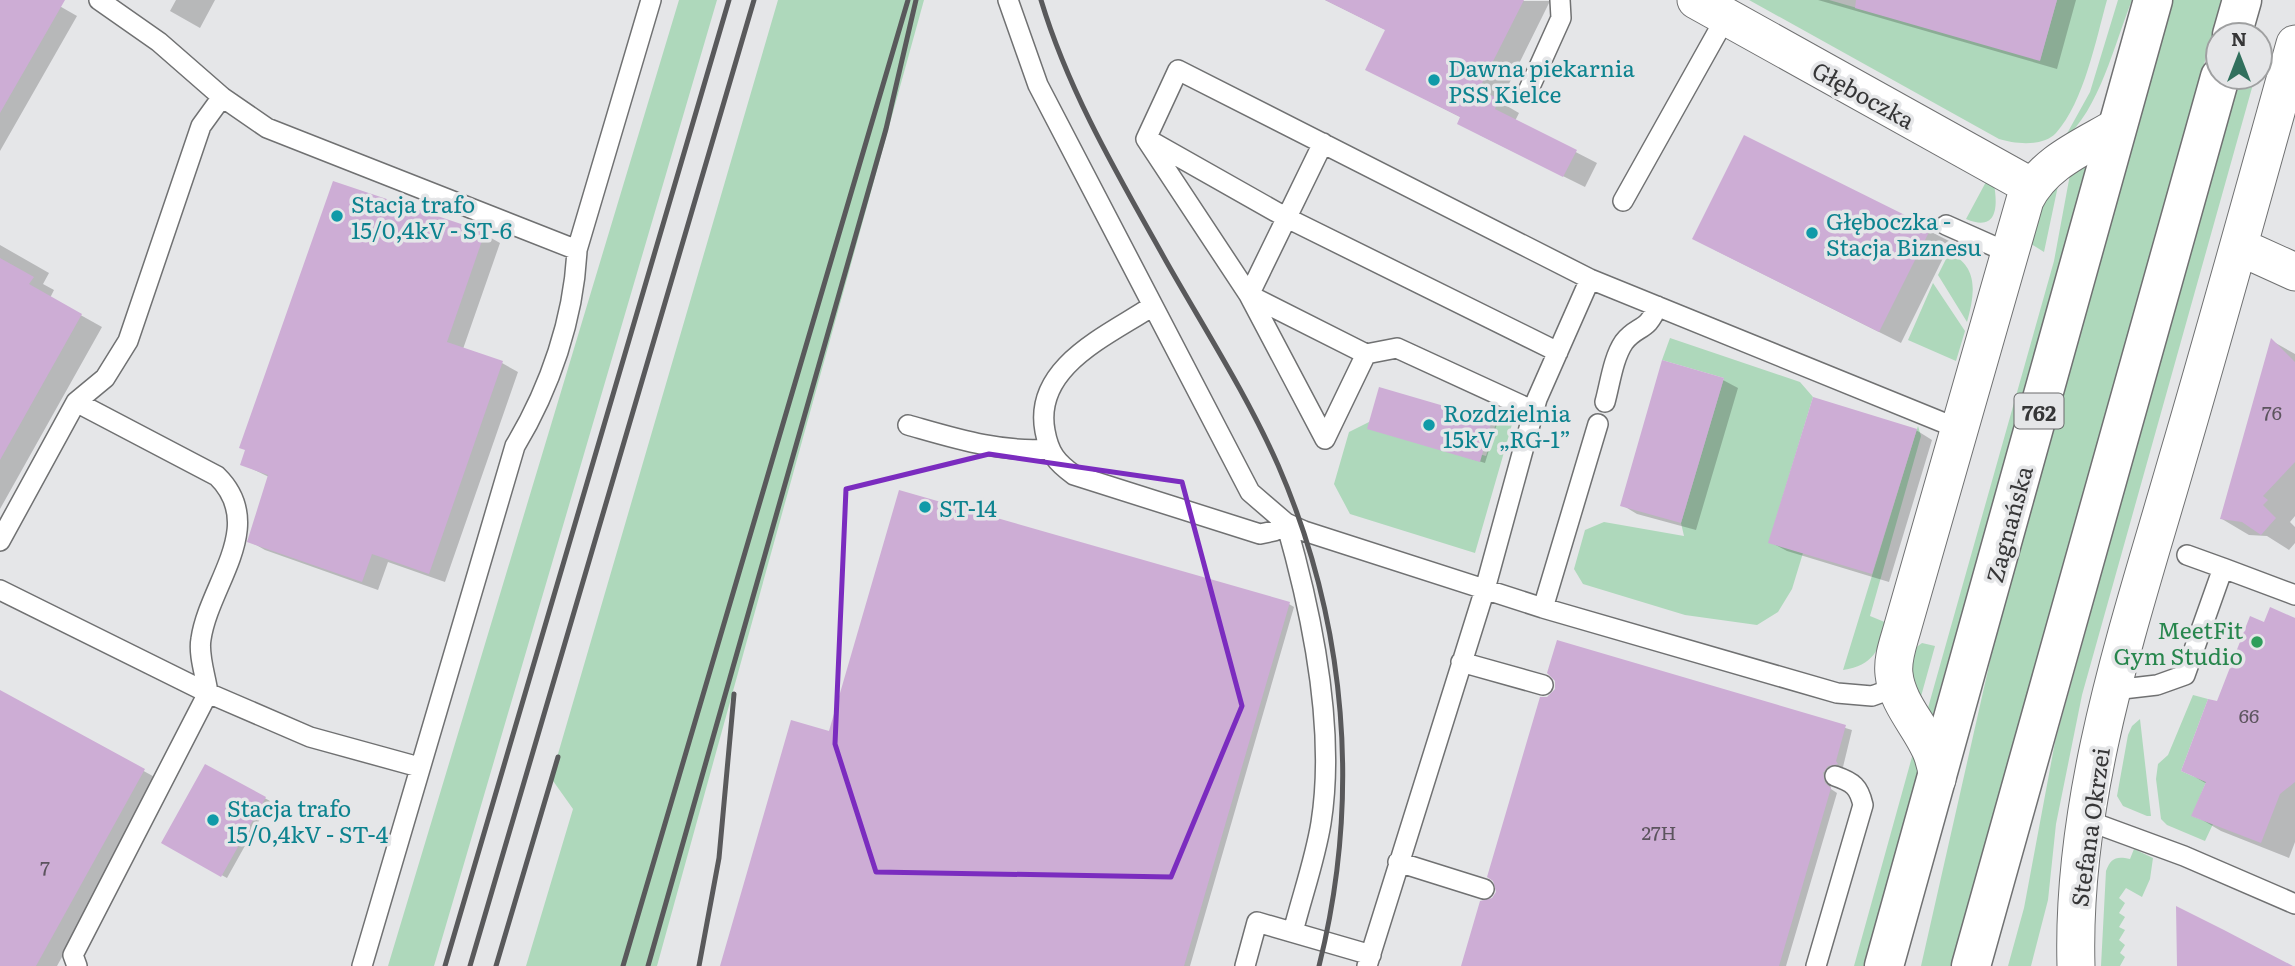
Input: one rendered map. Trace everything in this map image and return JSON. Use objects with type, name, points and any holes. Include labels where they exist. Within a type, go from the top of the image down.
[{"type":"main road","name":"Zagnańska","points":[[1884,966],[2153,0]]},
{"type":"main road","points":[[2236,21],[2242,0]]},
{"type":"main road","points":[[1972,966],[2216,91]]},
{"type":"street","name":"Głęboczka","points":[[1711,9],[2032,187]]},
{"type":"street","points":[[2114,690],[2295,44]]},
{"type":"street","points":[[1937,779],[1931,747],[1897,687],[1893,669],[1896,653],[2025,200],[2032,187],[2051,166],[2117,127]]},
{"type":"street","points":[[2240,247],[2295,272]]},
{"type":"street","name":"Stefana Okrzei","points":[[2076,966],[2077,878],[2086,820],[2114,690]]},
{"type":"lane","points":[[99,0],[159,42],[222,97],[267,128],[319,151],[577,250]]},
{"type":"lane","points":[[362,966],[515,446],[538,408],[571,304],[575,290],[577,250],[651,0]]},
{"type":"lane","points":[[1008,0],[1038,85],[1151,307],[1250,492],[1286,523],[1543,608],[1837,692],[1872,696],[1897,687]]},
{"type":"lane","points":[[1529,89],[1561,18],[1560,0]]},
{"type":"lane","points":[[1623,201],[1711,9]]},
{"type":"lane","points":[[1146,138],[1178,70],[1590,279],[1959,429]]},
{"type":"lane","points":[[0,541],[76,402],[105,378],[128,341],[201,126],[222,97]]},
{"type":"lane","points":[[1146,138],[1287,218],[1558,352]]},
{"type":"lane","points":[[1146,138],[1249,295],[1325,439],[1366,354]]},
{"type":"lane","points":[[1249,295],[1323,144]]},
{"type":"lane","points":[[1946,225],[2009,253]]},
{"type":"lane","points":[[1245,966],[1257,922],[1369,960],[1485,589],[1534,411],[1590,279]]},
{"type":"lane","points":[[1249,295],[1366,354],[1397,348],[1534,411]]},
{"type":"lane","points":[[1605,402],[1625,341],[1645,329],[1657,306]]},
{"type":"lane","points":[[1151,307],[1059,371],[1049,387],[1044,404],[1049,449],[1057,463],[1074,475],[1260,534],[1274,531],[1286,523]]},
{"type":"lane","points":[[76,402],[217,476],[229,487],[236,501],[237,536],[200,640],[208,693],[73,955],[77,966]]},
{"type":"lane","points":[[1543,608],[1598,424]]},
{"type":"lane","points":[[908,425],[986,446],[1023,452],[1049,449]]},
{"type":"lane","points":[[1286,523],[1315,643],[1326,764],[1320,824],[1293,932]]},
{"type":"lane","points":[[2188,555],[2295,594]]},
{"type":"lane","points":[[2114,690],[2157,685],[2185,675],[2223,568]]},
{"type":"lane","points":[[0,590],[208,693],[310,737],[419,767]]},
{"type":"lane","points":[[1461,662],[1543,685]]},
{"type":"lane","points":[[1816,966],[1863,805],[1860,791],[1851,781],[1835,776]]},
{"type":"lane","points":[[2086,820],[2184,856],[2295,904]]},
{"type":"lane","points":[[1398,862],[1484,889]]},
{"type":"highlighted area","points":[[989,454],[1182,482],[1242,706],[1171,877],[876,872],[835,744],[846,489]]},
{"type":"green space","points":[[679,0],[717,0],[434,966],[388,966]]},
{"type":"green space","points":[[778,0],[924,0],[657,966],[526,966],[573,809],[551,778]]},
{"type":"green space","points":[[1749,0],[1829,0],[2040,60],[2057,0],[2107,0],[2082,88],[2066,120],[2056,133],[2044,141],[2029,143],[1999,139]]},
{"type":"green space","points":[[2118,0],[2132,0],[2105,75],[2087,111],[2064,139],[2090,92]]},
{"type":"green space","points":[[2173,0],[2222,0],[2216,21],[2204,21],[2204,64],[1952,966],[1921,966],[1998,626]]},
{"type":"green space","points":[[2235,91],[2251,91],[2082,695],[2056,824],[2048,900],[2031,966],[2008,966],[2024,908],[2055,742]]},
{"type":"green space","points":[[2085,166],[2087,172],[1932,717],[1926,715],[2054,261],[2071,169]]},
{"type":"green space","points":[[1987,180],[1994,184],[1996,201],[1993,215],[1990,220],[1984,222],[1966,219]]},
{"type":"green space","points":[[2059,181],[2044,252],[2031,244],[2038,209]]},
{"type":"green space","points":[[1949,253],[1966,265],[1970,273],[1973,291],[1967,322],[1938,275]]},
{"type":"green space","points":[[1933,283],[1965,331],[1956,361],[1908,340]]},
{"type":"green space","points":[[1670,338],[1800,382],[1813,397],[1769,542],[1803,553],[1792,589],[1778,612],[1757,625],[1685,615],[1583,584],[1574,569],[1585,530],[1604,522],[1684,536],[1681,523],[1724,378],[1662,360]]},
{"type":"green space","points":[[1500,410],[1515,414],[1475,553],[1350,514],[1334,484],[1349,432],[1369,422],[1486,456]]},
{"type":"green space","points":[[1918,426],[1921,436],[1870,616],[1887,623],[1873,655],[1862,664],[1843,670]]},
{"type":"green space","points":[[1922,643],[1935,646],[1920,700],[1910,669],[1914,649]]},
{"type":"green space","points":[[2193,695],[2208,699],[2181,771],[2206,782],[2192,816],[2213,824],[2205,841],[2167,825],[2161,819],[2156,779],[2158,764],[2168,755]]},
{"type":"green space","points":[[2140,719],[2151,816],[2123,806],[2117,796],[2128,735],[2132,726]]},
{"type":"green space","points":[[1915,746],[1918,774],[1865,966],[1854,966]]},
{"type":"green space","points":[[2134,849],[2153,858],[2150,879],[2142,897],[2126,888],[2119,898],[2125,903],[2119,913],[2125,917],[2119,927],[2125,930],[2119,940],[2125,945],[2120,953],[2125,957],[2120,966],[2101,966],[2106,871],[2115,859],[2130,859]]},
{"type":"building","points":[[0,0],[65,0],[0,113]]},
{"type":"building","name":"Dawna piekarnia PSS Kielce","points":[[1325,0],[1524,0],[1479,89],[1499,99],[1495,109],[1577,150],[1563,177],[1457,124],[1460,117],[1365,70],[1385,30]]},
{"type":"building","points":[[1856,0],[2057,0],[2040,61],[1855,8]]},
{"type":"building","name":"Głęboczka - Stacja Biznesu","points":[[1744,135],[1931,228],[1879,332],[1692,239]]},
{"type":"building","points":[[333,181],[485,232],[447,342],[503,361],[429,574],[372,554],[362,582],[247,542],[268,475],[240,465],[245,450],[239,448]]},
{"type":"building","points":[[0,258],[34,277],[29,284],[82,314],[0,460]]},
{"type":"building","points":[[2271,338],[2295,362],[2295,462],[2263,496],[2268,500],[2263,505],[2276,518],[2261,535],[2242,522],[2220,519]]},
{"type":"building","points":[[1662,360],[1724,378],[1681,523],[1620,506]]},
{"type":"building","name":"Rozdzielnia 15kV „RG-1”","points":[[1379,387],[1492,420],[1480,462],[1367,429]]},
{"type":"building","points":[[1813,397],[1917,429],[1872,574],[1768,543]]},
{"type":"building","points":[[899,490],[1290,602],[1184,966],[720,966],[791,720],[829,731]]},
{"type":"building","points":[[2270,607],[2295,618],[2295,782],[2280,794],[2261,843],[2191,816],[2206,782],[2181,771],[2208,699],[2217,701],[2250,616],[2264,622]]},
{"type":"building","points":[[1557,640],[1846,725],[1836,761],[1838,764],[1828,766],[1823,773],[1825,783],[1831,788],[1779,966],[1461,966],[1480,901],[1492,898],[1496,892],[1493,881],[1487,877],[1540,697],[1547,697],[1555,689],[1555,681],[1547,673]]},
{"type":"building","points":[[0,690],[145,769],[36,966],[0,966]]},
{"type":"building","name":"Stacja trafo 15/0,4kV - ST-4","points":[[205,764],[266,797],[221,877],[161,843]]},
{"type":"building","points":[[2176,906],[2224,930],[2293,966],[2177,966]]},
{"type":"railway","points":[[445,966],[729,0]]},
{"type":"railway","points":[[470,966],[754,0]]},
{"type":"railway","points":[[623,966],[908,0]]},
{"type":"railway","points":[[648,966],[886,129],[916,0]]},
{"type":"railway","points":[[1041,0],[1052,34],[1096,134],[1266,439],[1301,525],[1319,587],[1332,649],[1340,712],[1343,776],[1340,839],[1332,903],[1319,966]]},
{"type":"railway","points":[[699,966],[719,858],[734,694]]},
{"type":"railway","points":[[496,966],[558,757]]},
{"type":"place","name":"Dawna piekarnia PSS Kielce","points":[[1434,80]]},
{"type":"place","name":"Stacja trafo 15/0,4kV - ST-6","points":[[337,216]]},
{"type":"place","name":"Głęboczka - Stacja Biznesu","points":[[1812,233]]},
{"type":"place","name":"Rozdzielnia 15kV „RG-1”","points":[[1429,425]]},
{"type":"place","name":"ST-14","points":[[925,507]]},
{"type":"place","name":"MeetFit Gym Studio","points":[[2257,642]]},
{"type":"place","name":"Stacja trafo 15/0,4kV - ST-4","points":[[213,820]]}]
